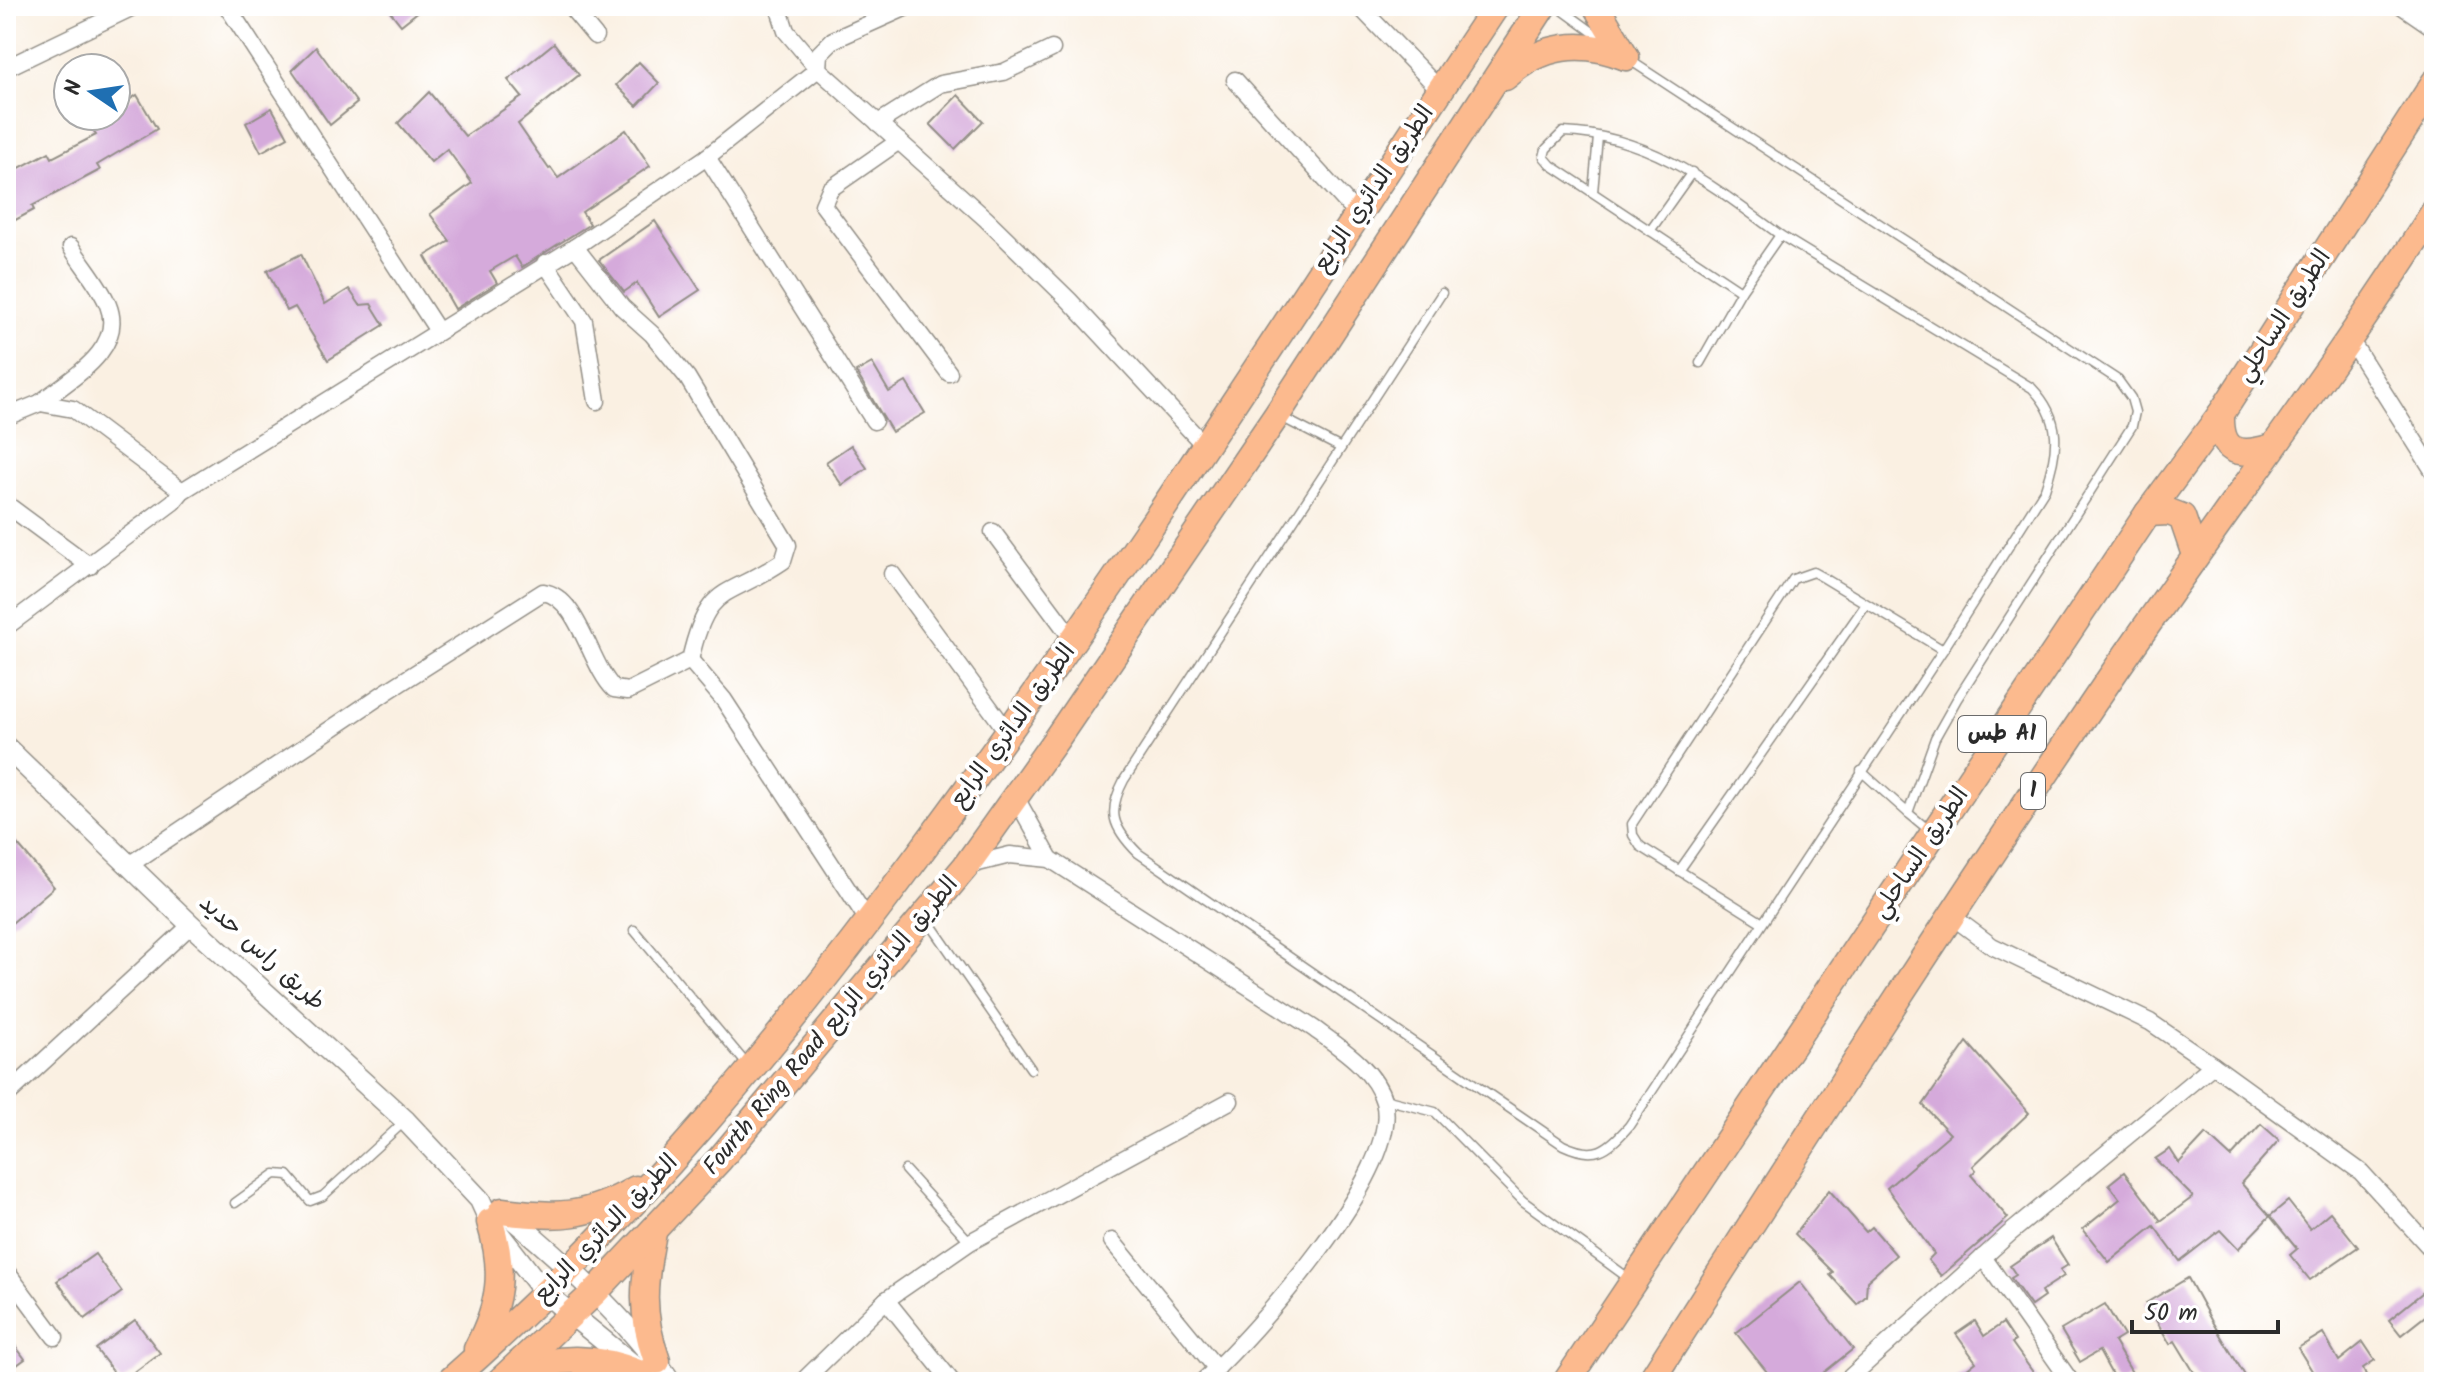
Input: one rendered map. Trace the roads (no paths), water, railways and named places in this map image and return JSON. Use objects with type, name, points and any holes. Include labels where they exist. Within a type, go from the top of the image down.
[{"type":"main road","name":"الطريق الدائري الرابع","points":[[449,1382],[545,1293],[669,1167],[752,1071],[869,922],[1074,641],[1496,6]]},
{"type":"main road","name":"الطريق الدائري الرابع","points":[[1125,640],[1277,415],[1543,6]]},
{"type":"main road","points":[[1596,6],[1626,57]]},
{"type":"main road","points":[[1490,90],[1520,63],[1564,46],[1587,45],[1626,57]]},
{"type":"main road","name":"الطريق الساحلي","points":[[1566,1382],[2148,513],[2221,414],[2434,83]]},
{"type":"main road","name":"1","points":[[1650,1382],[1949,914],[2269,448],[2351,341],[2434,212]]},
{"type":"main road","points":[[2221,414],[2221,430],[2234,450],[2245,455],[2269,448]]},
{"type":"main road","points":[[2148,513],[2169,512],[2182,517],[2195,555]]},
{"type":"main road","name":"Fourth Ring Road الطريق الدائري الرابع","points":[[503,1378],[653,1233],[799,1068],[966,866],[1125,640]]},
{"type":"main road","points":[[469,1364],[494,1313],[500,1280],[501,1256],[491,1211],[575,1216],[596,1210],[633,1191],[669,1167]]},
{"type":"main road","points":[[503,1378],[558,1360],[590,1359],[613,1362],[656,1375],[642,1303],[653,1233]]},
{"type":"street","points":[[6,68],[135,6]]},
{"type":"street","points":[[227,6],[438,331]]},
{"type":"street","points":[[570,6],[595,36]]},
{"type":"street","points":[[778,6],[786,31],[818,69],[1069,300],[1204,445]]},
{"type":"street","points":[[6,627],[173,502],[182,491],[575,247],[707,157],[818,69],[819,54],[833,40],[909,6]]},
{"type":"street","points":[[1359,6],[1440,90]]},
{"type":"street","points":[[2402,6],[2434,28]]},
{"type":"street","points":[[878,123],[940,84],[1004,72],[1052,49]]},
{"type":"street","points":[[1235,80],[1357,214]]},
{"type":"street","points":[[899,141],[830,189],[823,205],[949,373]]},
{"type":"street","points":[[707,157],[874,421]]},
{"type":"street","points":[[6,417],[40,403],[103,351],[112,332],[109,306],[71,247]]},
{"type":"street","points":[[129,865],[473,634],[543,592],[555,594],[569,609],[601,673],[614,689],[628,691],[690,660],[702,616],[712,604],[733,586],[783,561],[788,545],[687,377],[652,334],[622,307],[575,247]]},
{"type":"street","points":[[545,263],[584,321],[597,401]]},
{"type":"street","points":[[2351,341],[2434,472]]},
{"type":"street","points":[[40,403],[73,409],[182,491]]},
{"type":"street","points":[[6,504],[90,566]]},
{"type":"street","points":[[993,532],[1074,641]]},
{"type":"street","points":[[892,574],[1009,734]]},
{"type":"street","points":[[690,660],[724,700],[869,922]]},
{"type":"street","name":"طريق راس حديد","points":[[6,747],[191,925],[406,1121],[491,1211],[545,1293],[570,1316],[656,1375]]},
{"type":"street","points":[[1016,798],[1050,859]]},
{"type":"street","points":[[966,866],[1010,855],[1050,859],[1313,1028],[1352,1058],[1384,1099],[1385,1130],[1379,1150],[1345,1211],[1289,1291],[1202,1382]]},
{"type":"street","points":[[1949,914],[1992,946],[2150,1022],[2213,1065],[2361,1172],[2434,1252]]},
{"type":"street","points":[[6,1096],[191,925]]},
{"type":"street","points":[[1845,1382],[1983,1257],[2213,1065]]},
{"type":"street","points":[[802,1382],[886,1300],[970,1242],[1230,1101]]},
{"type":"street","name":"طريق راس حديد","points":[[491,1211],[569,1268],[594,1293],[656,1375]]},
{"type":"street","points":[[1112,1241],[1217,1369]]},
{"type":"street","points":[[1983,1257],[2071,1382]]},
{"type":"street","points":[[6,1271],[55,1337]]},
{"type":"street","points":[[886,1300],[952,1382]]},
{"type":"lane","points":[[1557,6],[1626,57],[2118,380],[2131,398],[2135,412],[2125,441],[1957,699],[1935,738],[1908,813]]},
{"type":"lane","points":[[1442,293],[1124,780],[1113,812],[1126,841],[1138,853],[1563,1145],[1592,1155],[1604,1152],[1629,1126],[1943,650],[2045,489],[2055,459],[2054,418],[2046,402],[2010,372],[1780,235],[1692,172],[1648,148],[1598,137],[1560,133],[1544,154],[1551,165],[1741,291]]},
{"type":"lane","points":[[1593,192],[1598,137]]},
{"type":"lane","points":[[1650,231],[1692,172]]},
{"type":"lane","points":[[1700,363],[1741,291],[1780,235]]},
{"type":"lane","points":[[1277,415],[1341,448]]},
{"type":"lane","points":[[1761,922],[1640,846],[1633,835],[1632,824],[1793,579],[1813,572],[1943,650]]},
{"type":"lane","points":[[1679,871],[1866,604]]},
{"type":"lane","points":[[1861,771],[1933,834]]},
{"type":"lane","points":[[924,915],[1031,1069]]},
{"type":"lane","points":[[634,930],[752,1071]]},
{"type":"lane","points":[[1384,1099],[1435,1112],[1523,1201],[1631,1281]]},
{"type":"lane","points":[[235,1203],[275,1174],[288,1175],[299,1192],[310,1201],[323,1196],[406,1121]]},
{"type":"lane","points":[[905,1170],[970,1242]]}]
